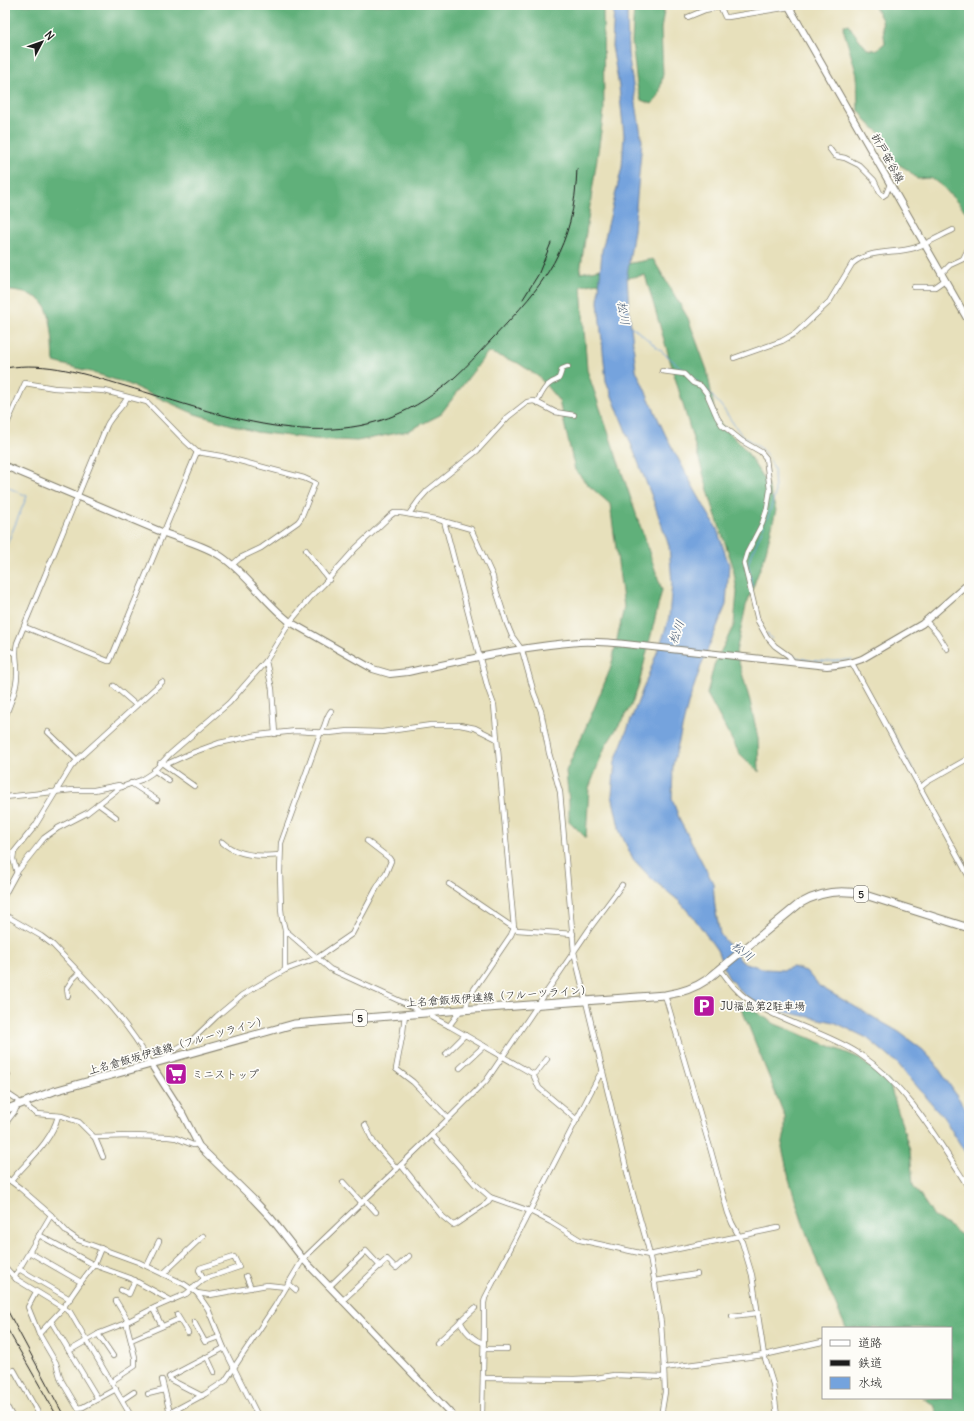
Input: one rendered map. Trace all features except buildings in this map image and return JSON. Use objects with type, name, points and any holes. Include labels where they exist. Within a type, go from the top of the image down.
[{"type":"main road","name":"上名倉飯坂伊達線（フルーツライン）","points":[[5,1110],[54,1091],[294,1024],[464,1009],[665,995],[680,992],[695,987],[704,981],[803,902],[818,895],[837,891],[862,894],[969,928]]},
{"type":"street","points":[[688,16],[718,7],[721,8],[725,17],[728,17],[789,6]]},
{"type":"street","name":"折戸笹谷線","points":[[789,6],[969,322]]},
{"type":"street","points":[[828,148],[835,156],[845,158],[859,164],[874,180],[878,190],[883,196],[886,194],[890,184]]},
{"type":"street","points":[[734,358],[782,341],[796,333],[830,302],[852,264],[856,260],[879,253],[915,248],[953,230]]},
{"type":"street","points":[[941,274],[947,267],[963,259],[969,247]]},
{"type":"street","points":[[914,287],[935,287],[945,280]]},
{"type":"street","points":[[537,402],[548,385],[561,378],[562,370],[567,367],[568,368]]},
{"type":"street","points":[[662,371],[684,374],[692,383],[701,386],[707,394],[722,425],[742,441],[758,449],[766,458],[770,490],[762,524],[747,553],[744,563],[758,621],[767,637],[775,646],[789,656],[793,662]]},
{"type":"street","points":[[5,428],[25,383],[51,387],[105,391],[148,403],[198,452],[221,456],[304,478],[315,484],[298,522],[258,550],[240,558],[232,565]]},
{"type":"street","points":[[5,717],[18,673],[15,653],[17,643],[25,627],[109,420],[127,398]]},
{"type":"street","points":[[409,514],[423,495],[477,451],[514,411],[527,402],[537,402],[555,412],[574,415]]},
{"type":"street","points":[[25,627],[110,662],[198,452]]},
{"type":"street","points":[[5,466],[164,533],[211,551],[232,565],[279,614],[290,622],[367,666],[385,673],[408,672],[522,650],[581,642],[608,642],[827,666],[852,663],[862,659],[926,621],[969,583]]},
{"type":"street","points":[[5,894],[17,873],[40,842],[47,836],[58,828],[87,813],[122,787],[141,780],[162,764],[170,754],[229,703],[266,661],[290,622],[310,598],[329,580],[356,548],[390,516],[398,513],[409,514],[444,521],[471,529],[493,577],[512,636],[522,650],[540,708],[549,753],[560,792],[574,952],[629,1180],[649,1255],[654,1281],[664,1368],[665,1392],[661,1416]]},
{"type":"street","points":[[444,521],[494,705],[514,929],[468,998],[464,1009],[449,1026]]},
{"type":"street","points":[[306,550],[329,580]]},
{"type":"street","points":[[926,621],[937,633],[947,649]]},
{"type":"street","points":[[5,649],[15,653]]},
{"type":"street","points":[[266,661],[272,689],[275,734]]},
{"type":"street","points":[[852,663],[969,877]]},
{"type":"street","points":[[17,873],[13,859],[14,852],[35,826],[71,767],[162,682]]},
{"type":"street","points":[[114,686],[136,705]]},
{"type":"street","points":[[285,970],[285,930],[282,918],[280,855],[281,843],[295,801],[331,710]]},
{"type":"street","points":[[162,764],[167,764],[218,743],[258,735],[296,731],[322,733],[382,732],[431,725],[460,725],[475,728],[497,739]]},
{"type":"street","points":[[48,732],[77,760]]},
{"type":"street","points":[[920,788],[969,758]]},
{"type":"street","points":[[162,764],[194,786]]},
{"type":"street","points":[[154,770],[169,781]]},
{"type":"street","points":[[131,783],[157,800]]},
{"type":"street","points":[[5,797],[94,790],[119,785],[122,787]]},
{"type":"street","points":[[98,804],[116,817]]},
{"type":"street","points":[[222,842],[237,852],[249,855],[280,855]]},
{"type":"street","points":[[166,1060],[167,1056],[171,1052],[193,1039],[210,1022],[242,995],[285,970],[317,958],[352,934],[386,873],[391,861],[367,842]]},
{"type":"street","points":[[449,884],[514,929],[572,934]]},
{"type":"street","points":[[164,1416],[202,1396],[225,1381],[303,1259],[432,1136],[486,1081],[574,952],[622,885]]},
{"type":"street","points":[[5,915],[46,939],[116,1012],[139,1043],[181,1111],[198,1144],[258,1204],[303,1259],[453,1416]]},
{"type":"street","points":[[285,930],[330,969],[418,1009],[421,1013]]},
{"type":"street","points":[[720,969],[738,991],[755,1004],[837,1042],[877,1067],[914,1105],[969,1188]]},
{"type":"street","points":[[68,996],[67,988],[79,973]]},
{"type":"street","points":[[665,995],[728,1213],[738,1235],[750,1269],[764,1355],[773,1384],[777,1416]]},
{"type":"street","points":[[430,1012],[432,1017],[533,1074],[540,1088],[577,1120]]},
{"type":"street","points":[[405,1014],[396,1069],[413,1082],[448,1118]]},
{"type":"street","points":[[446,1054],[465,1035]]},
{"type":"street","points":[[460,1068],[484,1046]]},
{"type":"street","points":[[533,1074],[536,1073],[547,1059]]},
{"type":"street","points":[[482,1416],[485,1298],[599,1076],[603,1071]]},
{"type":"street","points":[[5,1080],[8,1075]]},
{"type":"street","points":[[5,1092],[17,1100],[20,1104],[34,1112],[43,1115],[58,1116],[79,1122],[95,1138],[103,1157]]},
{"type":"street","points":[[5,1124],[20,1104]]},
{"type":"street","points":[[11,1181],[45,1142],[54,1128],[58,1116]]},
{"type":"street","points":[[365,1125],[374,1143],[399,1167],[442,1216],[453,1225],[482,1207],[490,1200],[490,1197]]},
{"type":"street","points":[[95,1138],[130,1136],[168,1137],[176,1138],[192,1145],[198,1144]]},
{"type":"street","points":[[432,1136],[475,1184],[490,1197],[530,1212],[551,1222],[580,1240],[649,1255],[738,1235],[778,1228]]},
{"type":"street","points":[[5,1177],[51,1215],[68,1233],[78,1240],[147,1266],[184,1284],[195,1292],[208,1308],[224,1348],[258,1416]]},
{"type":"street","points":[[343,1182],[376,1212]]},
{"type":"street","points":[[16,1279],[15,1276],[51,1215]]},
{"type":"street","points":[[39,1235],[94,1265],[135,1280],[172,1300]]},
{"type":"street","points":[[163,1274],[204,1236]]},
{"type":"street","points":[[147,1266],[159,1241]]},
{"type":"street","points":[[39,1334],[63,1308],[82,1282],[94,1265],[101,1248]]},
{"type":"street","points":[[29,1252],[82,1282]]},
{"type":"street","points":[[329,1287],[366,1252],[380,1266]]},
{"type":"street","points":[[342,1301],[387,1259],[396,1268],[409,1256]]},
{"type":"street","points":[[195,1292],[204,1279],[239,1267],[234,1257],[200,1268],[204,1279]]},
{"type":"street","points":[[5,1267],[16,1279],[70,1312],[131,1416]]},
{"type":"street","points":[[19,1269],[70,1298]]},
{"type":"street","points":[[654,1281],[697,1274]]},
{"type":"street","points":[[246,1276],[251,1288]]},
{"type":"street","points":[[121,1290],[129,1294],[135,1280]]},
{"type":"street","points":[[69,1351],[98,1334],[127,1322],[172,1300],[195,1292],[210,1295],[271,1285],[287,1285],[296,1290]]},
{"type":"street","points":[[36,1292],[28,1307],[39,1334],[56,1363],[61,1380],[77,1407],[82,1408],[116,1389]]},
{"type":"street","points":[[112,1383],[115,1379],[135,1366],[135,1357],[127,1322],[116,1301]]},
{"type":"street","points":[[437,1343],[475,1308]]},
{"type":"street","points":[[152,1309],[162,1326]]},
{"type":"street","points":[[732,1316],[758,1313]]},
{"type":"street","points":[[130,1340],[162,1326],[178,1317],[188,1333]]},
{"type":"street","points":[[51,1321],[98,1399]]},
{"type":"street","points":[[460,1321],[472,1336],[478,1341],[484,1343]]},
{"type":"street","points":[[194,1322],[205,1342],[220,1337]]},
{"type":"street","points":[[98,1334],[113,1356]]},
{"type":"street","points":[[664,1368],[764,1355],[822,1342]]},
{"type":"street","points":[[202,1396],[171,1380],[169,1377],[224,1348]]},
{"type":"street","points":[[484,1349],[507,1349]]},
{"type":"street","points":[[207,1357],[214,1372]]},
{"type":"street","points":[[5,1375],[14,1370],[38,1415]]},
{"type":"street","points":[[483,1378],[585,1379],[614,1375],[664,1377]]},
{"type":"street","points":[[162,1380],[170,1413]]},
{"type":"street","points":[[148,1394],[164,1390]]},
{"type":"street","points":[[122,1400],[134,1392]]},
{"type":"street","points":[[5,1403],[12,1416]]},
{"type":"green space","points":[[5,5],[603,5],[604,111],[580,273],[653,259],[688,318],[707,370],[716,419],[745,449],[768,486],[776,510],[765,555],[746,606],[736,652],[750,701],[758,738],[759,772],[739,753],[707,694],[714,665],[734,625],[737,592],[733,566],[715,514],[645,275],[581,286],[587,370],[662,590],[639,684],[631,706],[605,747],[589,788],[586,838],[569,821],[566,771],[611,667],[624,607],[610,504],[587,484],[575,470],[559,401],[539,377],[518,363],[488,352],[440,415],[408,431],[357,441],[314,439],[256,432],[195,414],[128,384],[54,362],[52,329],[48,311],[44,305],[40,300],[32,295],[5,290]]},
{"type":"green space","points":[[634,5],[665,5],[661,29],[663,74],[659,95],[652,104],[641,100],[637,85],[632,42]]},
{"type":"green space","points":[[874,5],[969,5],[969,215],[943,187],[931,178],[917,179],[908,170],[891,160],[880,133],[868,123],[858,109],[857,75],[843,28],[844,25],[848,25],[867,49],[876,50],[885,43],[882,20]]},
{"type":"green space","points":[[737,1000],[775,1024],[857,1057],[889,1082],[910,1151],[913,1185],[934,1216],[963,1236],[969,1235],[969,1416],[938,1416],[934,1405],[925,1399],[952,1399],[952,1327],[846,1327],[820,1270],[802,1221],[789,1179],[782,1147],[785,1132],[785,1117]]},
{"type":"water","name":"松川","points":[[614,5],[627,5],[628,53],[642,141],[634,230],[627,275],[629,309],[636,370],[665,434],[717,529],[729,565],[726,605],[702,663],[688,704],[673,765],[672,799],[681,823],[713,883],[715,907],[720,934],[742,962],[765,969],[783,970],[793,967],[806,971],[819,986],[899,1032],[923,1050],[935,1063],[969,1114],[969,1159],[944,1118],[898,1064],[867,1038],[834,1022],[765,1008],[744,995],[728,977],[717,950],[697,922],[679,901],[652,879],[633,859],[620,832],[612,795],[615,761],[663,637],[669,617],[672,583],[669,546],[652,497],[606,381],[598,302],[602,250],[622,167],[624,135],[619,87],[612,46]]},
{"type":"waterway","name":"松川","points":[[631,327],[698,382]]},
{"type":"waterway","points":[[708,391],[722,407],[742,436],[759,447],[768,456],[774,469],[775,494],[769,514],[748,563],[752,586]]},
{"type":"waterway","points":[[5,486],[27,496],[5,549]]},
{"type":"waterway","points":[[767,634],[772,639]]},
{"type":"waterway","points":[[791,655],[802,659],[819,661],[852,660]]},
{"type":"waterway","points":[[888,724],[921,784]]},
{"type":"waterway","points":[[923,787],[940,819]]},
{"type":"railway","points":[[5,368],[36,366],[66,370],[95,377],[203,410],[242,420],[282,427],[321,429],[360,426],[398,414],[435,393],[458,374],[512,318],[542,281],[554,262],[563,243],[570,221],[575,197],[577,169]]},
{"type":"railway","points":[[523,299],[538,275],[551,243]]},
{"type":"railway","points":[[5,1306],[64,1416]]},
{"type":"railway","points":[[5,1325],[57,1416]]},
{"type":"place","name":"JU福島第2駐車場","points":[[704,1006]]},
{"type":"place","name":"ミニストップ","points":[[176,1074]]}]
